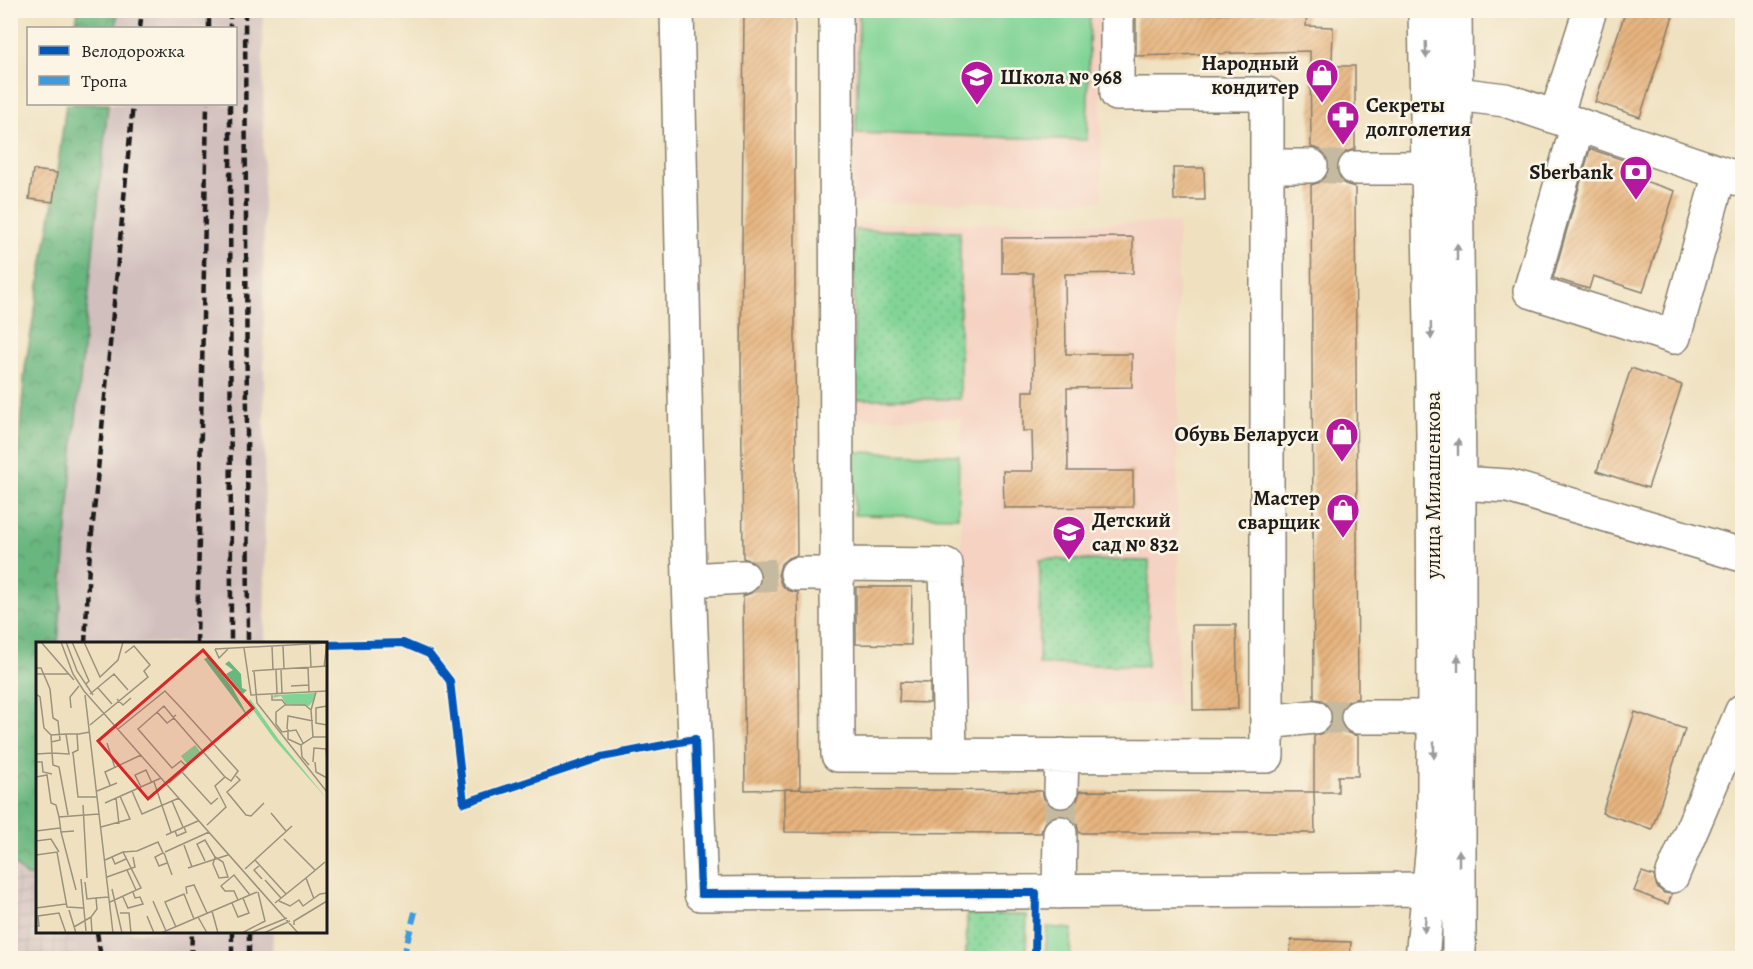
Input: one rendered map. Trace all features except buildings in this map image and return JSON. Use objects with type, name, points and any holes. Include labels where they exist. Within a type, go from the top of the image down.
[{"type":"main road","points":[[677,10],[689,580],[701,894],[1428,889],[1448,902],[1459,923]]},
{"type":"main road","points":[[836,10],[838,755],[1268,756],[1267,94],[1117,94],[1117,10]]},
{"type":"main road","name":"улица Милашенкова","points":[[1422,958],[1434,834],[1433,433],[1425,10]]},
{"type":"main road","name":"улица Милашенкова","points":[[1455,10],[1459,483],[1459,958]]},
{"type":"main road","points":[[1456,94],[1505,100],[1567,120],[1731,176],[1674,337],[1530,291],[1567,120],[1590,10]]},
{"type":"main road","points":[[1267,166],[1311,166]]},
{"type":"main road","points":[[1355,168],[1427,168]]},
{"type":"main road","points":[[1459,483],[1508,486],[1743,555]]},
{"type":"main road","points":[[797,574],[837,569],[946,565],[950,755]]},
{"type":"main road","points":[[689,580],[743,577]]},
{"type":"main road","points":[[1672,876],[1743,711]]},
{"type":"main road","points":[[1267,722],[1314,717]]},
{"type":"main road","points":[[1358,717],[1434,717]]},
{"type":"main road","points":[[1061,791],[1062,755]]},
{"type":"main road","points":[[1059,892],[1060,833]]},
{"type":"shaded area","points":[[78,11],[263,11],[265,642],[36,642],[36,875],[11,874],[11,535],[25,368],[53,202],[66,105],[237,105],[237,27],[75,27]]},
{"type":"shaded area","name":"Школа № 968","points":[[852,11],[1100,11],[1102,201],[854,203]]},
{"type":"shaded area","name":"Детский сад № 832","points":[[852,223],[1178,223],[1178,705],[961,704],[961,418],[851,418]]},
{"type":"shaded area","points":[[11,874],[36,875],[36,933],[74,933],[76,958],[11,958]]},
{"type":"shaded area","points":[[74,933],[273,933],[272,958],[76,958]]},
{"type":"green space","points":[[78,11],[118,11],[116,27],[75,27]]},
{"type":"green space","name":"Школа № 968","points":[[859,11],[1090,11],[1087,140],[856,133]]},
{"type":"green space","points":[[66,105],[108,105],[74,439],[58,642],[36,642],[36,876],[26,876],[10,860],[11,535],[25,368],[53,202]]},
{"type":"green space","points":[[854,230],[960,231],[960,399],[854,399]]},
{"type":"green space","points":[[855,452],[959,455],[958,517],[854,515]]},
{"type":"green space","points":[[1040,559],[1149,561],[1147,666],[1039,664]]},
{"type":"green space","points":[[967,914],[1027,915],[1026,958],[966,958]]},
{"type":"green space","points":[[1047,927],[1072,929],[1070,958],[1045,958]]},
{"type":"tunnel","points":[[1311,166],[1355,168]]},
{"type":"tunnel","points":[[743,577],[797,574]]},
{"type":"tunnel","points":[[1314,717],[1358,717]]},
{"type":"tunnel","points":[[1060,833],[1061,791]]},
{"type":"railway","points":[[140,27],[142,10]]},
{"type":"railway","points":[[209,10],[209,27]]},
{"type":"railway","points":[[230,10],[230,27]]},
{"type":"railway","points":[[245,10],[248,642]]},
{"type":"railway","points":[[85,642],[89,564],[133,105]]},
{"type":"railway","points":[[197,642],[207,105]]},
{"type":"railway","points":[[230,105],[231,642]]},
{"type":"railway","points":[[97,933],[101,958]]},
{"type":"railway","points":[[191,958],[192,933]]},
{"type":"railway","points":[[232,933],[232,958]]},
{"type":"railway","points":[[249,933],[249,958]]},
{"type":"marked path","points":[[403,958],[415,912]]},
{"type":"cycle path","points":[[327,645],[403,643],[429,654],[450,681],[464,803],[602,757],[695,739],[701,894],[1036,893],[1035,958]]},
{"type":"place","name":"Народный кондитер","points":[[1322,104]]},
{"type":"place","name":"Школа № 968","points":[[977,106]]},
{"type":"place","name":"Секреты долголетия","points":[[1343,146]]},
{"type":"place","name":"Sberbank","points":[[1636,201]]},
{"type":"place","name":"Обувь Беларуси","points":[[1342,463]]},
{"type":"place","name":"Мастер сварщик","points":[[1343,539]]},
{"type":"place","name":"Детский сад № 832","points":[[1069,561]]}]
